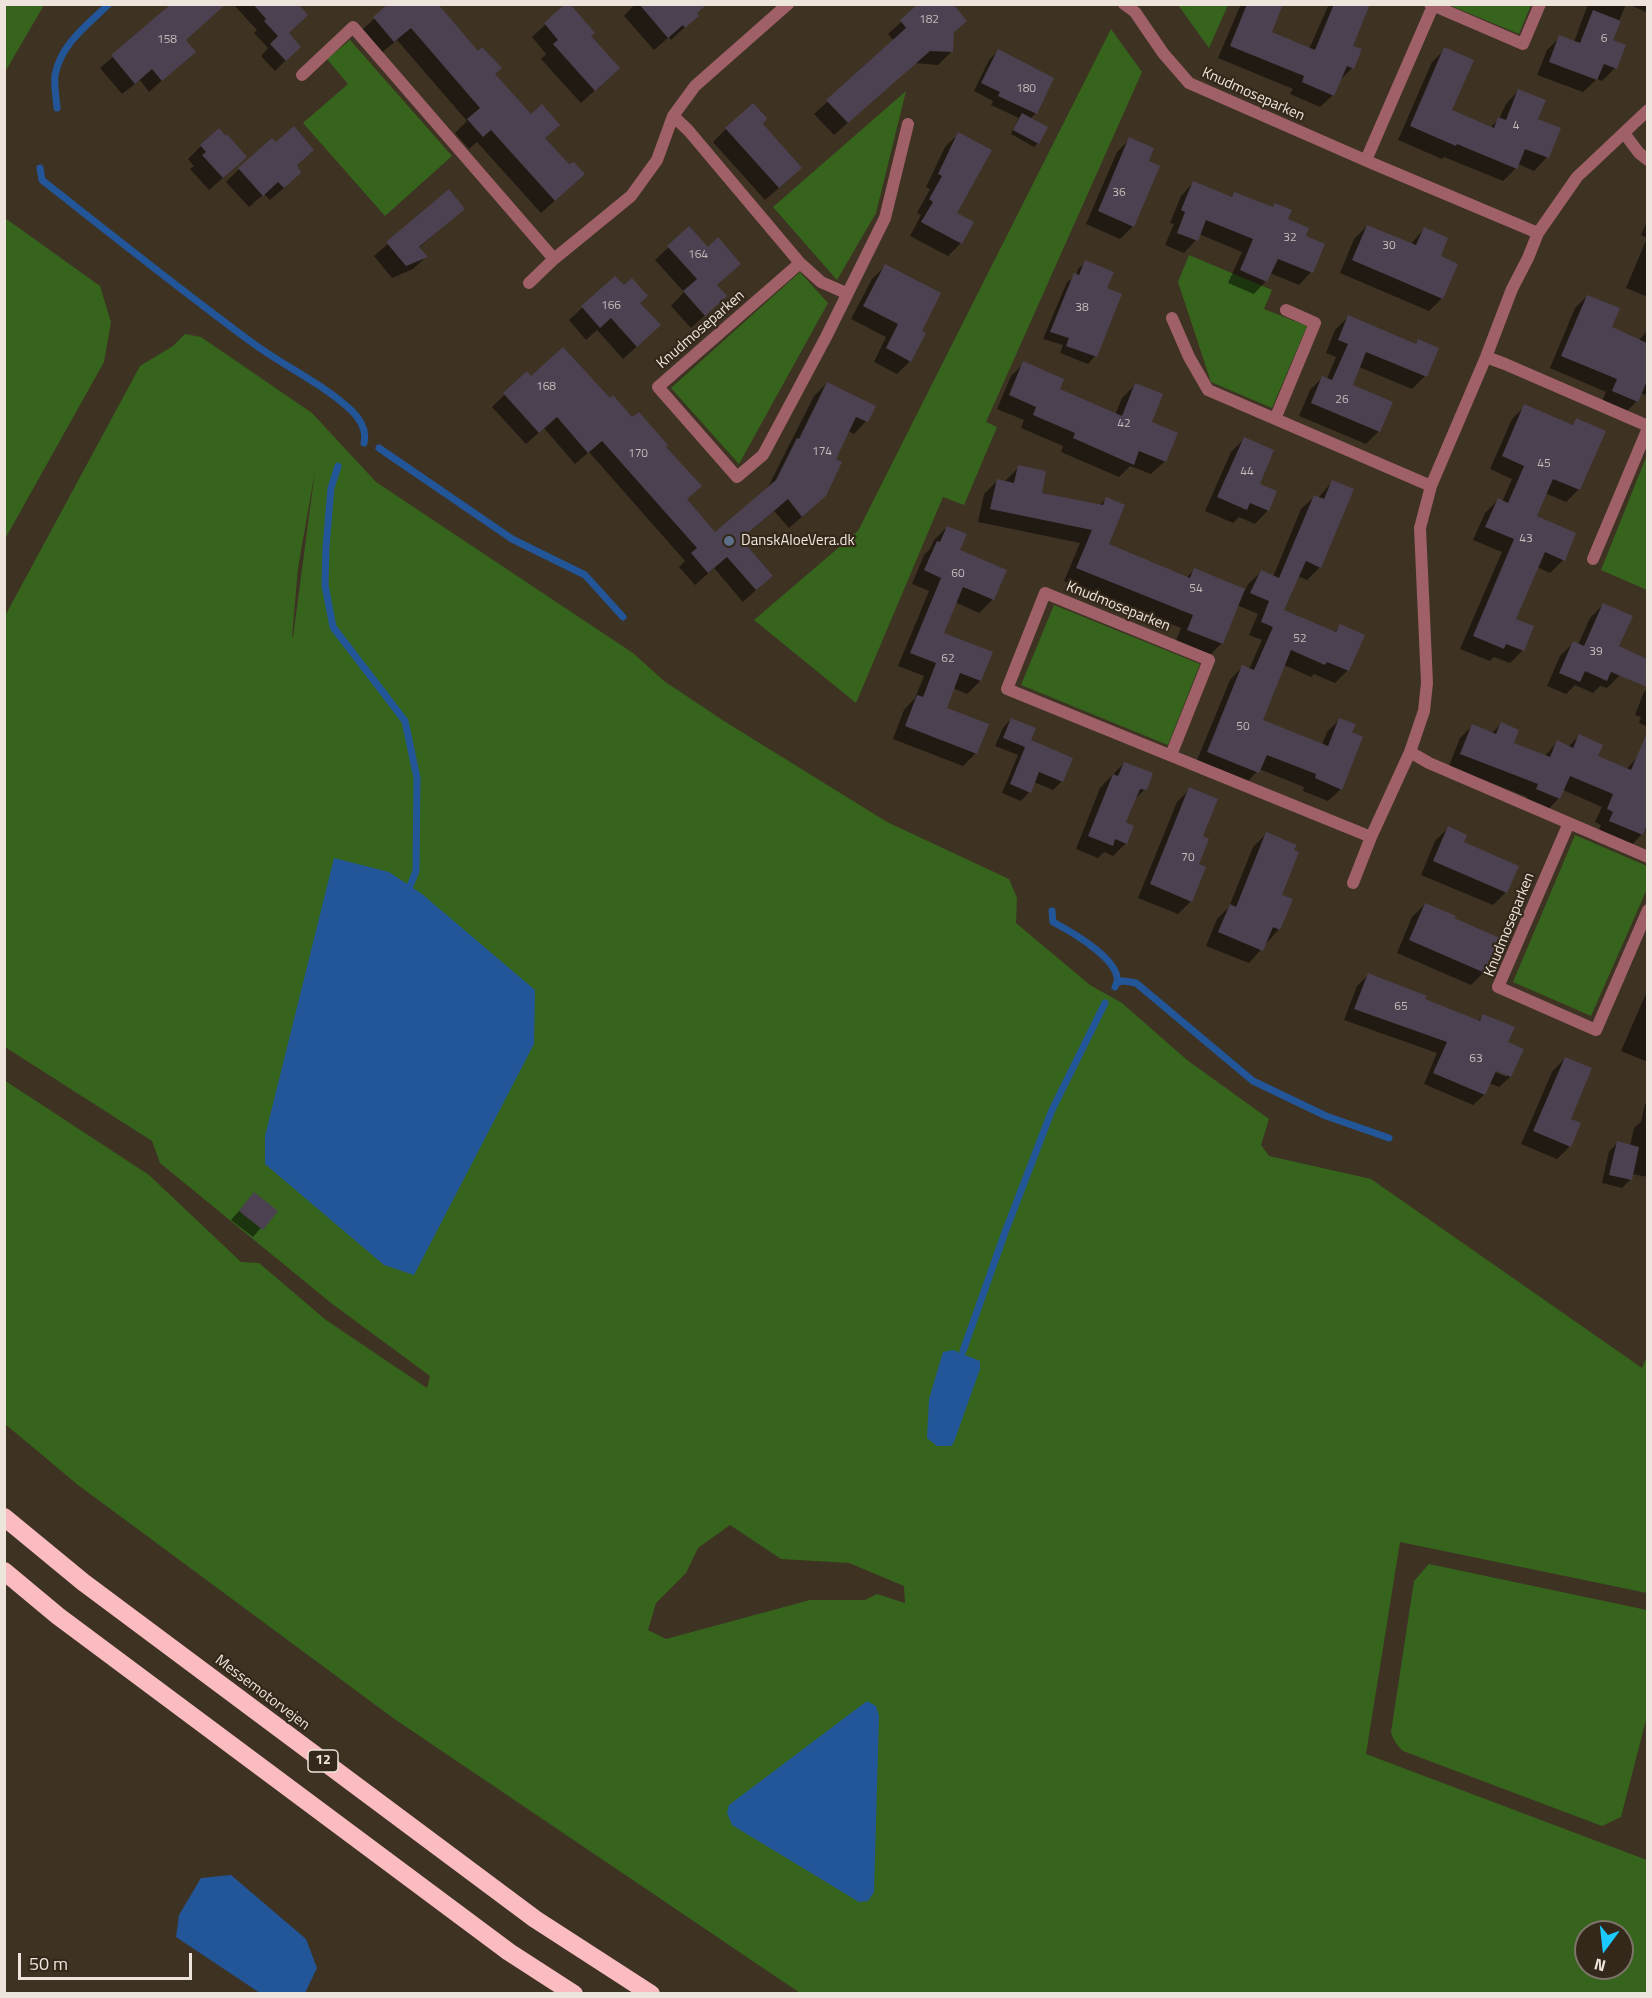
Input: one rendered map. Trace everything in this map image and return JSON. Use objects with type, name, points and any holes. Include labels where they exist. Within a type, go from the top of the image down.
[{"type":"highway","name":"Messemotorvejen","points":[[4,1517],[82,1582],[535,1919],[651,1994]]},
{"type":"highway","points":[[4,1571],[58,1616],[509,1952],[574,1994]]},
{"type":"street","points":[[529,283],[554,259],[631,196],[657,160],[672,116],[695,86],[788,4]]},
{"type":"street","name":"Knudmoseparken","points":[[1124,4],[1135,12],[1163,53],[1189,83],[1538,233]]},
{"type":"street","points":[[1366,160],[1431,5],[1523,45],[1540,4]]},
{"type":"street","points":[[302,75],[353,27],[554,259]]},
{"type":"street","points":[[1353,882],[1410,752],[1424,711],[1427,683],[1420,528],[1431,486],[1486,357],[1512,289],[1538,233],[1577,177],[1647,110]]},
{"type":"street","points":[[672,116],[688,130],[800,263],[821,282],[846,293]]},
{"type":"street","name":"Knudmoseparken","points":[[800,263],[658,387],[737,477],[763,455],[826,337],[885,218],[908,124]]},
{"type":"street","points":[[1624,133],[1647,160]]},
{"type":"street","points":[[1275,419],[1315,323],[1286,310]]},
{"type":"street","points":[[1172,318],[1189,357],[1208,390],[1431,486]]},
{"type":"street","points":[[1486,357],[1647,427],[1593,560]]},
{"type":"street","name":"Knudmoseparken","points":[[1171,755],[1209,660],[1046,593],[1007,689],[1371,837]]},
{"type":"street","points":[[1410,752],[1429,763],[1647,857]]},
{"type":"street","name":"Knudmoseparken","points":[[1569,823],[1498,987],[1596,1030],[1647,910]]},
{"type":"green space","points":[[4,5],[44,5],[5,72]]},
{"type":"green space","points":[[1178,5],[1228,5],[1209,48]]},
{"type":"green space","points":[[1449,5],[1531,5],[1519,34]]},
{"type":"green space","points":[[1111,29],[1142,72],[986,422],[997,427],[964,505],[943,497],[856,703],[754,620],[858,531]]},
{"type":"green space","points":[[350,40],[452,156],[385,216],[303,123],[348,84],[327,59]]},
{"type":"green space","points":[[906,91],[876,213],[837,280],[773,207]]},
{"type":"green space","points":[[5,218],[100,286],[111,322],[104,362],[5,539]]},
{"type":"green space","points":[[1189,255],[1272,290],[1264,309],[1307,326],[1272,408],[1211,382],[1178,282]]},
{"type":"green space","points":[[800,272],[828,303],[739,464],[671,388]]},
{"type":"green space","points":[[185,334],[201,337],[312,413],[376,482],[633,653],[664,681],[887,822],[1009,879],[1017,898],[1016,923],[1090,985],[1122,1003],[1187,1060],[1269,1119],[1261,1145],[1269,1156],[1371,1179],[1642,1368],[1647,1356],[1647,1593],[1400,1542],[1366,1754],[1647,1860],[1647,1993],[800,1993],[393,1718],[78,1485],[5,1424],[4,1080],[149,1175],[241,1262],[259,1263],[326,1320],[427,1388],[430,1376],[331,1303],[160,1163],[152,1141],[5,1047],[5,616],[140,366],[173,346]],"holes":[[[315,471],[293,637],[298,568]],[[730,1525],[781,1559],[849,1563],[904,1586],[905,1603],[877,1594],[865,1600],[810,1600],[666,1639],[648,1630],[656,1603],[686,1573],[698,1548]]]},
{"type":"green space","points":[[1647,455],[1647,590],[1601,570]]},
{"type":"green space","points":[[1054,605],[1200,664],[1168,745],[1021,685]]},
{"type":"green space","points":[[1575,835],[1647,866],[1647,889],[1591,1016],[1513,982]]},
{"type":"green space","points":[[1429,1564],[1647,1610],[1647,1716],[1621,1817],[1602,1826],[1403,1751],[1397,1744],[1391,1732],[1414,1581]]},
{"type":"water","points":[[334,858],[389,872],[422,894],[535,990],[534,1044],[414,1275],[384,1265],[265,1164],[265,1136]]},
{"type":"water","points":[[953,1350],[980,1361],[980,1369],[954,1442],[951,1446],[937,1446],[927,1438],[929,1399],[943,1352]]},
{"type":"water","points":[[867,1701],[876,1706],[879,1716],[874,1892],[868,1901],[859,1902],[732,1825],[727,1813],[729,1805]]},
{"type":"water","points":[[231,1875],[306,1939],[317,1968],[305,1993],[260,1993],[176,1937],[179,1915],[201,1878]]},
{"type":"building","points":[[171,4],[226,4],[186,40],[196,52],[162,81],[152,69],[135,84],[111,55]]},
{"type":"building","points":[[253,4],[298,4],[308,15],[289,33],[301,47],[286,61],[270,44],[278,36]]},
{"type":"building","points":[[388,4],[438,4],[478,51],[482,47],[502,68],[495,74],[531,114],[542,104],[560,125],[545,138],[569,164],[574,162],[585,174],[555,201],[491,130],[483,137],[467,119],[480,108],[411,28],[394,42],[373,17]]},
{"type":"building","points":[[565,4],[570,4],[595,33],[591,36],[620,68],[595,91],[553,44],[558,40],[544,23]]},
{"type":"building","points":[[639,4],[707,4],[697,13],[699,16],[685,28],[683,25],[668,38]]},
{"type":"building","points":[[918,4],[953,4],[967,21],[954,32],[953,52],[930,51],[848,123],[826,100],[906,28],[900,20]]},
{"type":"building","points":[[1247,4],[1283,4],[1272,32],[1315,50],[1334,4],[1370,4],[1353,46],[1362,49],[1354,69],[1347,66],[1334,96],[1302,82],[1304,76],[1230,46]]},
{"type":"building","points":[[1593,10],[1621,21],[1613,40],[1626,45],[1617,69],[1604,64],[1597,80],[1549,62],[1559,35],[1580,43]]},
{"type":"building","points":[[1444,47],[1474,60],[1452,110],[1494,128],[1498,117],[1506,120],[1518,89],[1546,100],[1538,119],[1561,128],[1549,158],[1525,149],[1517,169],[1410,126]]},
{"type":"building","points":[[998,49],[1054,78],[1037,114],[998,96],[1000,92],[981,83]]},
{"type":"building","points":[[753,103],[767,118],[763,124],[802,168],[779,188],[725,128]]},
{"type":"building","points":[[1022,113],[1048,127],[1039,144],[1013,130]]},
{"type":"building","points":[[294,126],[314,150],[297,165],[301,173],[284,188],[278,182],[263,196],[238,168],[272,138],[276,142]]},
{"type":"building","points":[[219,128],[247,157],[223,178],[202,155],[206,152],[200,145]]},
{"type":"building","points":[[958,132],[992,150],[957,213],[974,222],[962,244],[921,222],[933,202],[929,199],[942,176],[938,174]]},
{"type":"building","points":[[1129,137],[1154,148],[1149,161],[1160,166],[1134,227],[1098,211]]},
{"type":"building","points":[[1193,181],[1232,197],[1234,192],[1273,207],[1275,203],[1292,210],[1288,219],[1309,228],[1306,236],[1325,244],[1313,273],[1278,259],[1267,282],[1240,270],[1253,239],[1206,220],[1198,241],[1177,233],[1185,212],[1181,210]]},
{"type":"building","points":[[449,189],[465,209],[419,247],[428,257],[406,266],[386,242]]},
{"type":"building","points":[[1367,225],[1416,245],[1424,227],[1448,238],[1441,256],[1458,264],[1443,299],[1352,260]]},
{"type":"building","points":[[689,226],[708,247],[718,237],[741,264],[717,285],[727,296],[705,316],[683,291],[697,279],[667,246]]},
{"type":"building","points":[[1085,260],[1114,272],[1107,288],[1122,294],[1097,357],[1066,346],[1069,338],[1050,332],[1074,273],[1079,275]]},
{"type":"building","points":[[885,264],[941,293],[922,331],[926,333],[911,362],[886,348],[898,324],[863,306]]},
{"type":"building","points":[[615,276],[624,285],[632,278],[648,296],[640,303],[661,325],[637,347],[611,318],[600,328],[581,306]]},
{"type":"building","points":[[1587,295],[1620,308],[1612,327],[1647,343],[1647,381],[1638,402],[1612,391],[1617,379],[1561,356]]},
{"type":"building","points":[[1348,315],[1416,344],[1418,339],[1439,348],[1427,377],[1366,352],[1353,385],[1393,402],[1380,432],[1311,403],[1322,376],[1332,380],[1348,344],[1338,340]]},
{"type":"building","points":[[563,347],[610,398],[613,395],[632,417],[639,412],[668,445],[666,447],[702,486],[687,499],[715,532],[776,480],[827,382],[876,406],[868,422],[856,417],[836,459],[842,462],[826,496],[802,517],[788,499],[741,539],[773,576],[756,590],[727,557],[708,573],[691,553],[697,548],[602,441],[588,453],[557,417],[539,433],[503,393],[527,371],[531,376]]},
{"type":"building","points":[[1023,361],[1064,379],[1060,389],[1122,416],[1135,383],[1163,394],[1152,422],[1178,433],[1166,462],[1139,451],[1134,465],[1073,438],[1075,433],[1033,415],[1036,407],[1009,395]]},
{"type":"building","points":[[1524,404],[1573,425],[1576,418],[1606,431],[1580,490],[1553,479],[1537,516],[1576,533],[1565,561],[1545,552],[1516,619],[1534,626],[1524,651],[1506,644],[1504,649],[1473,636],[1514,539],[1485,527],[1498,498],[1508,503],[1524,466],[1502,456]]},
{"type":"building","points":[[1244,437],[1274,450],[1260,484],[1277,491],[1269,511],[1250,503],[1247,510],[1217,497]]},
{"type":"building","points":[[1018,465],[1046,471],[1042,493],[1103,505],[1106,497],[1125,505],[1109,544],[1190,578],[1194,568],[1245,589],[1223,644],[1187,630],[1193,615],[1076,568],[1092,530],[990,509],[997,479],[1014,483]]},
{"type":"building","points":[[1332,480],[1354,489],[1321,568],[1306,561],[1284,610],[1336,632],[1340,624],[1365,635],[1349,671],[1327,662],[1325,665],[1291,650],[1263,720],[1328,746],[1339,718],[1356,724],[1352,732],[1363,737],[1342,790],[1315,778],[1316,774],[1267,755],[1259,773],[1207,752],[1242,665],[1254,670],[1273,627],[1261,622],[1269,601],[1250,593],[1261,570],[1279,578],[1314,495],[1324,499]]},
{"type":"building","points":[[947,526],[967,534],[960,550],[1007,570],[994,600],[963,587],[944,633],[993,652],[981,681],[960,673],[947,708],[989,724],[977,754],[905,726],[917,695],[923,697],[936,663],[910,653],[941,578],[924,570],[937,541],[940,542]]},
{"type":"building","points":[[1603,603],[1633,616],[1619,646],[1647,659],[1647,687],[1611,672],[1607,681],[1585,671],[1580,682],[1559,673],[1573,641],[1584,646]]},
{"type":"building","points":[[1011,718],[1036,728],[1031,740],[1073,758],[1063,782],[1039,772],[1031,793],[1010,784],[1025,747],[1003,738]]},
{"type":"building","points":[[1501,722],[1519,730],[1514,743],[1550,757],[1557,740],[1573,748],[1579,734],[1603,745],[1598,756],[1631,770],[1647,733],[1647,825],[1643,835],[1609,821],[1613,812],[1607,809],[1613,794],[1570,776],[1560,799],[1536,789],[1538,784],[1460,754],[1472,724],[1496,734]]},
{"type":"building","points":[[1124,762],[1153,773],[1147,790],[1140,789],[1126,822],[1134,826],[1127,844],[1115,839],[1113,846],[1088,836],[1113,774],[1118,776]]},
{"type":"building","points":[[1189,787],[1218,799],[1203,836],[1209,839],[1199,864],[1206,867],[1192,902],[1150,884]]},
{"type":"building","points":[[1448,826],[1467,835],[1464,842],[1519,866],[1507,893],[1433,861]]},
{"type":"building","points":[[1266,832],[1297,845],[1294,850],[1299,852],[1282,895],[1293,899],[1280,930],[1273,927],[1263,951],[1218,932],[1230,904],[1236,907]]},
{"type":"building","points":[[1425,903],[1500,938],[1485,973],[1409,940]]},
{"type":"building","points":[[1368,973],[1427,996],[1425,999],[1480,1021],[1483,1014],[1515,1027],[1508,1042],[1524,1049],[1511,1077],[1496,1071],[1485,1095],[1433,1073],[1447,1042],[1354,1009]]},
{"type":"building","points":[[1565,1057],[1592,1068],[1571,1119],[1581,1123],[1571,1147],[1533,1131]]},
{"type":"building","points":[[1617,1141],[1639,1147],[1632,1180],[1609,1175]]},
{"type":"building","points":[[254,1192],[278,1211],[263,1230],[239,1211]]},
{"type":"waterway","points":[[57,108],[55,75],[58,64],[69,44],[109,4]]},
{"type":"waterway","points":[[40,168],[42,180],[174,283],[254,344],[341,401],[361,422],[365,434],[364,443]]},
{"type":"waterway","points":[[379,448],[512,539],[585,575],[623,617]]},
{"type":"waterway","points":[[338,466],[331,488],[325,585],[333,627],[405,721],[417,778],[416,871],[410,886]]},
{"type":"waterway","points":[[1052,911],[1053,922],[1096,949],[1114,968],[1117,978],[1115,987]]},
{"type":"waterway","points":[[1118,982],[1136,983],[1253,1081],[1326,1116],[1389,1138]]},
{"type":"waterway","points":[[963,1351],[1052,1110],[1105,1003]]},
{"type":"place","name":"DanskAloeVera.dk","points":[[729,541]]}]
